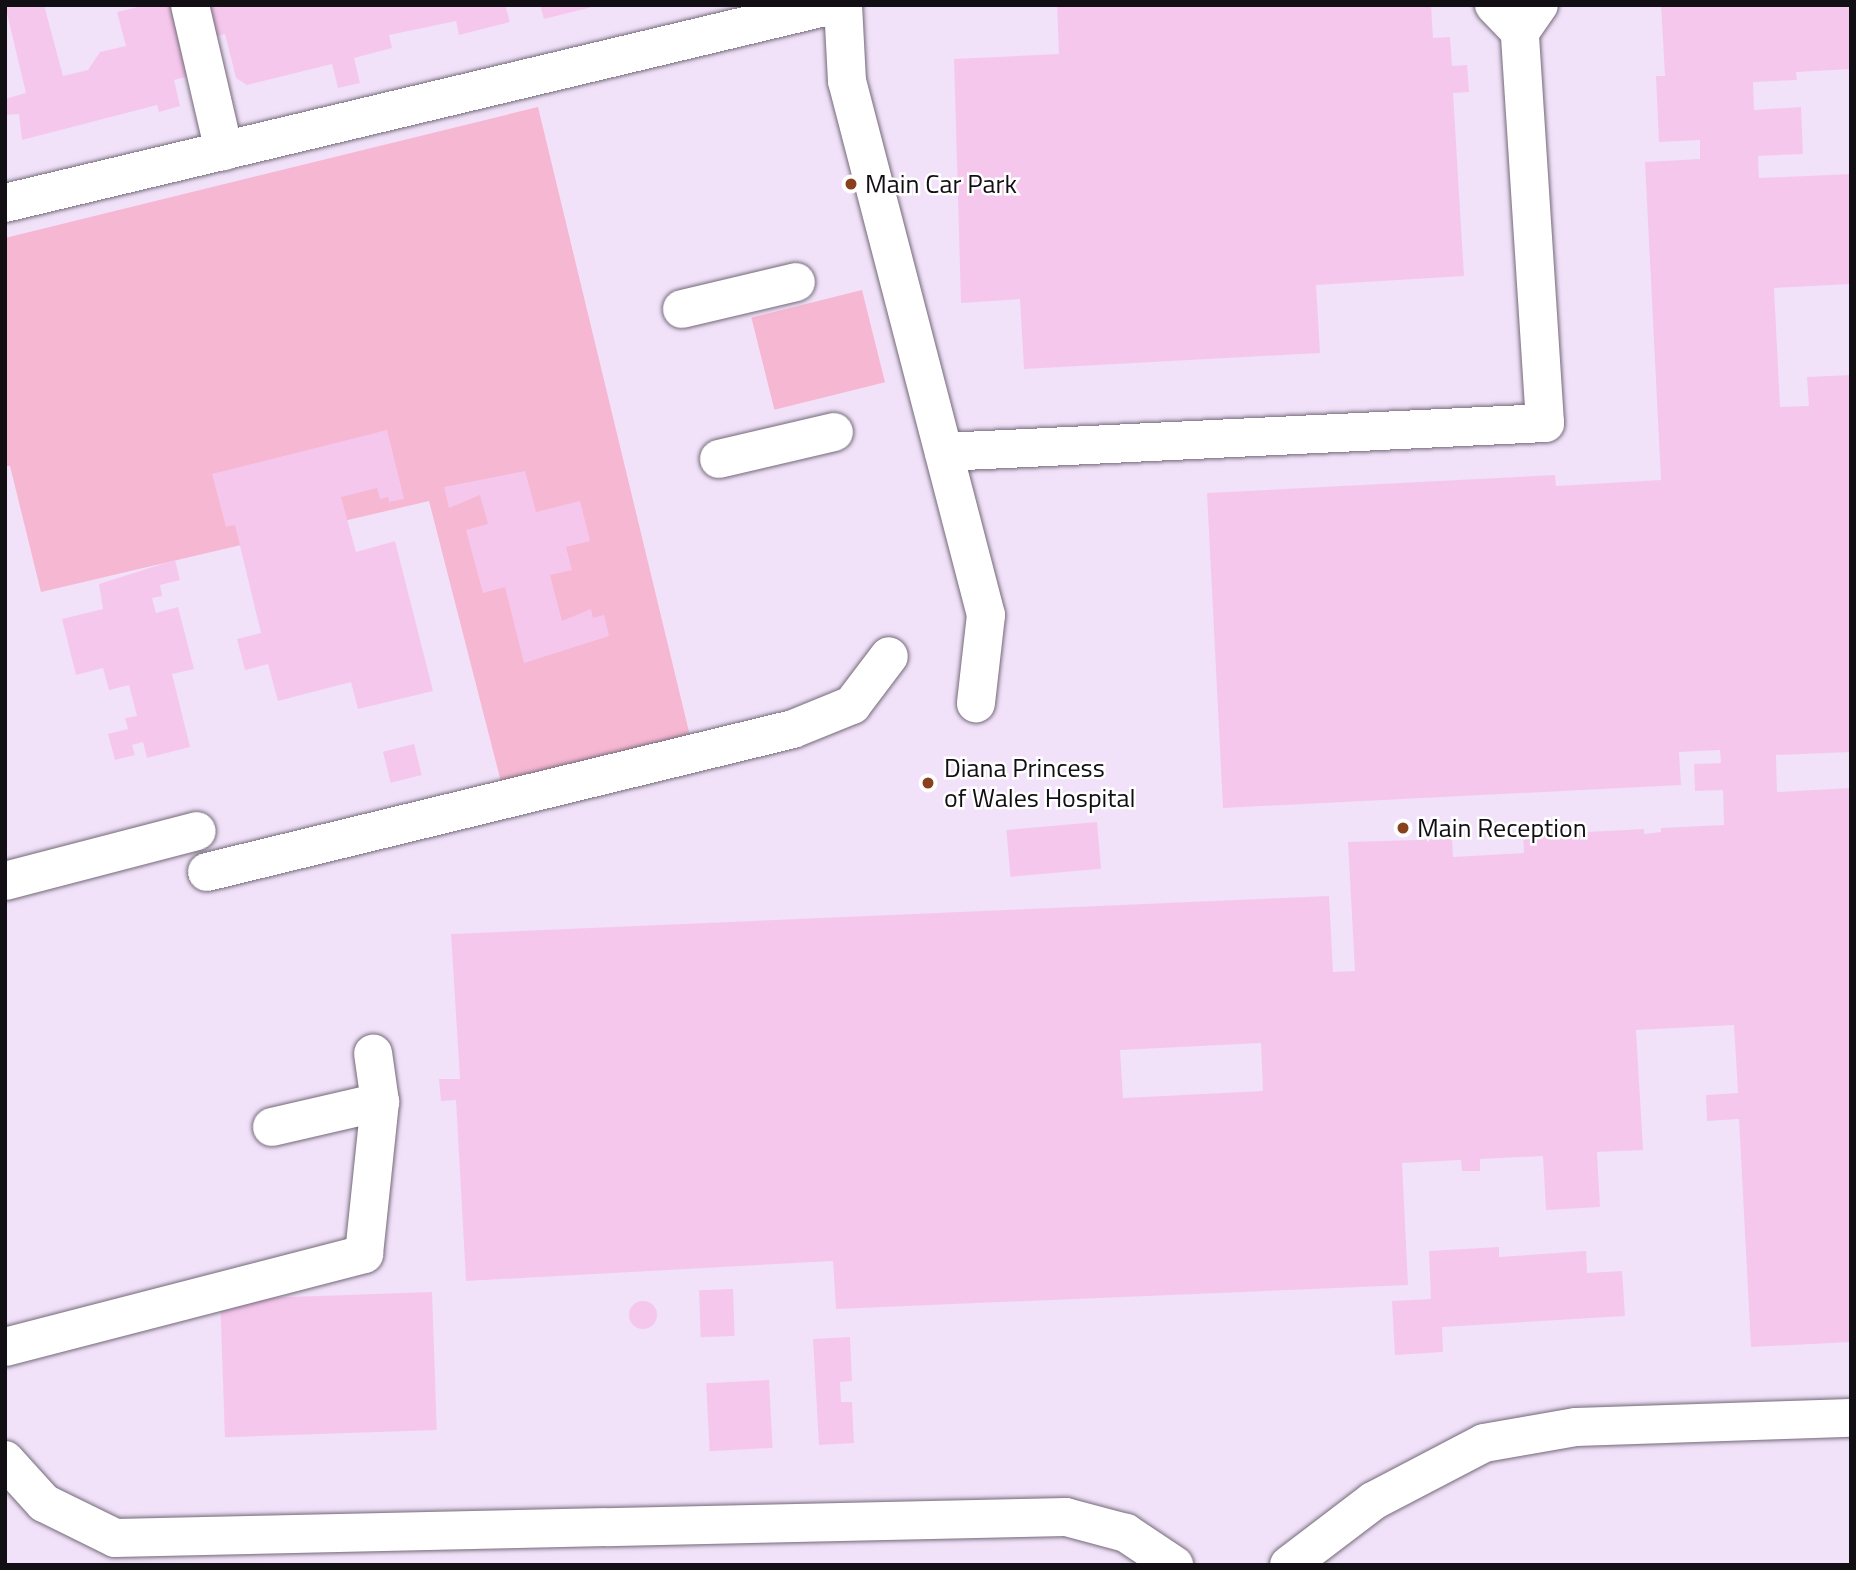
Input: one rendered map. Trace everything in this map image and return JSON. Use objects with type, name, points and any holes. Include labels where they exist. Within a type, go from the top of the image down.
[{"type":"lane","points":[[190,5],[224,150]]},
{"type":"lane","points":[[5,203],[833,5]]},
{"type":"lane","points":[[843,5],[848,81],[986,615],[976,704]]},
{"type":"lane","points":[[944,453],[1545,423],[1517,14]]},
{"type":"lane","points":[[682,309],[796,282]]},
{"type":"lane","points":[[719,459],[834,432]]},
{"type":"lane","points":[[207,873],[793,729],[852,705],[890,656]]},
{"type":"lane","points":[[5,881],[197,831]]},
{"type":"lane","points":[[5,1347],[364,1255],[380,1102],[373,1053]]},
{"type":"lane","points":[[272,1127],[380,1102]]},
{"type":"lane","points":[[1289,1565],[1373,1501],[1484,1443],[1576,1427],[1851,1418]]},
{"type":"lane","points":[[5,1460],[44,1503],[145,1551],[1066,1517],[1126,1533],[1174,1565]]},
{"type":"shaded area","name":"Diana Princess of Wales Hospital","points":[[5,5],[1851,5],[1851,1565],[5,1565]]},
{"type":"shaded area","points":[[538,107],[690,736],[501,782],[429,501],[41,592],[10,466],[5,466],[5,238]]},
{"type":"shaded area","points":[[862,290],[885,382],[774,410],[751,318]]},
{"type":"building","points":[[5,5],[44,5],[63,76],[88,70],[100,52],[126,46],[117,12],[146,5],[505,5],[510,22],[459,35],[456,21],[389,35],[392,48],[354,58],[360,83],[338,88],[332,64],[247,85],[236,78],[225,34],[198,41],[207,71],[174,80],[180,106],[159,112],[157,105],[22,140],[19,114],[5,115],[5,99],[26,93]]},
{"type":"building","points":[[540,5],[596,5],[596,6],[544,19]]},
{"type":"building","points":[[1057,5],[1431,5],[1433,38],[1450,37],[1452,66],[1467,65],[1469,92],[1453,93],[1464,276],[1316,285],[1320,353],[1024,369],[1020,299],[961,303],[954,59],[1059,54]]},
{"type":"building","points":[[1661,5],[1851,5],[1851,69],[1796,72],[1797,80],[1753,82],[1754,110],[1801,107],[1803,154],[1758,156],[1759,178],[1851,174],[1851,284],[1774,288],[1780,407],[1809,406],[1807,377],[1851,375],[1851,752],[1776,755],[1777,792],[1851,788],[1851,1342],[1751,1347],[1739,1119],[1707,1121],[1706,1095],[1738,1093],[1734,1025],[1636,1030],[1643,1150],[1597,1152],[1600,1207],[1546,1210],[1543,1156],[1480,1159],[1480,1171],[1462,1171],[1461,1160],[1402,1163],[1408,1285],[836,1309],[833,1261],[466,1281],[456,1100],[441,1101],[439,1079],[460,1079],[451,934],[1329,896],[1333,972],[1355,971],[1348,842],[1452,839],[1453,857],[1524,853],[1523,835],[1555,834],[1556,839],[1568,839],[1567,833],[1644,829],[1644,834],[1661,832],[1661,828],[1724,825],[1723,790],[1695,791],[1694,764],[1721,763],[1720,750],[1679,752],[1681,785],[1223,808],[1207,493],[1555,475],[1556,486],[1661,480],[1645,162],[1700,159],[1700,140],[1659,142],[1656,76],[1665,76]],"holes":[[[1261,1043],[1263,1091],[1123,1098],[1120,1050]]]},
{"type":"building","points":[[387,430],[404,499],[389,502],[388,497],[380,499],[377,488],[341,497],[356,552],[395,541],[433,691],[358,709],[351,682],[278,701],[268,664],[245,670],[237,639],[261,633],[235,525],[226,527],[212,474]]},
{"type":"building","points":[[525,471],[536,512],[580,501],[590,541],[566,547],[572,570],[550,575],[562,621],[591,609],[593,618],[604,615],[609,636],[524,663],[505,587],[483,593],[466,530],[488,524],[480,495],[449,508],[444,487]]},
{"type":"building","points":[[175,560],[180,580],[160,585],[162,596],[152,598],[156,613],[178,607],[194,669],[172,674],[190,747],[147,758],[143,742],[132,745],[135,755],[115,760],[108,734],[128,729],[125,718],[137,716],[129,685],[109,690],[103,668],[76,675],[62,619],[103,609],[99,584]]},
{"type":"building","points":[[414,744],[422,775],[391,783],[383,752]]},
{"type":"building","points":[[1097,822],[1101,869],[1010,877],[1006,830]]},
{"type":"building","points":[[1499,1247],[1499,1257],[1586,1251],[1587,1273],[1622,1271],[1625,1316],[1442,1327],[1443,1352],[1395,1355],[1392,1301],[1431,1299],[1429,1251]]},
{"type":"building","points":[[733,1289],[735,1336],[701,1337],[699,1290]]},
{"type":"building","points":[[432,1292],[437,1430],[225,1437],[220,1299]]},
{"type":"building","points":[[643,1301],[653,1305],[657,1315],[653,1325],[643,1329],[633,1325],[629,1315],[633,1305]]},
{"type":"building","points":[[850,1337],[852,1381],[840,1382],[841,1402],[852,1402],[854,1443],[819,1445],[813,1339]]},
{"type":"building","points":[[769,1380],[773,1448],[710,1451],[706,1383]]},
{"type":"place","name":"Main Car Park","points":[[851,184]]},
{"type":"place","name":"Diana Princess of Wales Hospital","points":[[928,783]]},
{"type":"place","name":"Main Reception","points":[[1403,828]]}]
